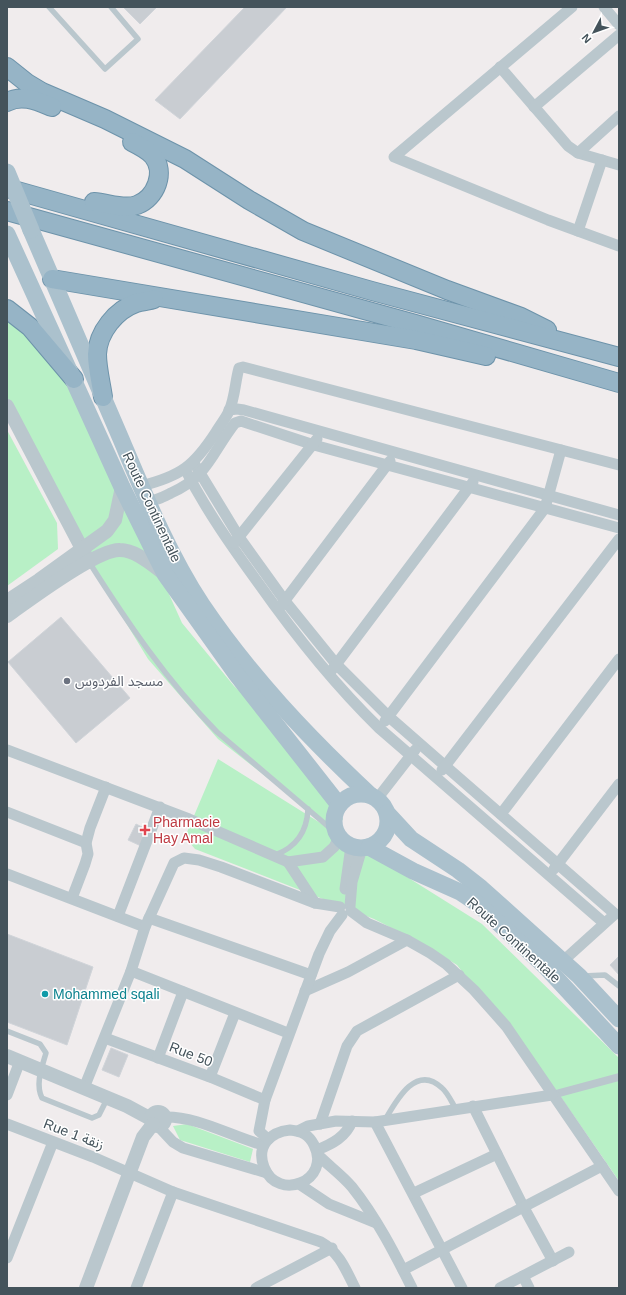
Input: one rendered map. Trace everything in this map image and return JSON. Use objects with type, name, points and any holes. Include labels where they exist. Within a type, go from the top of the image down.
[{"type":"highway","points":[[7,67],[27,83],[42,92],[112,122],[185,159],[249,200],[303,231],[447,290],[521,317],[542,326],[566,342]]},
{"type":"highway","points":[[7,102],[22,98],[43,103],[135,143],[149,152],[157,163],[158,175],[156,187],[149,198],[137,206],[125,207],[82,202],[71,206]]},
{"type":"highway","points":[[7,188],[434,308],[619,357]]},
{"type":"highway","points":[[7,211],[415,324],[619,383]]},
{"type":"highway","points":[[52,279],[416,340],[520,364],[577,372]]},
{"type":"highway","points":[[102,397],[98,354],[100,340],[106,328],[115,316],[125,308],[137,303],[163,298]]},
{"type":"highway","points":[[7,309],[30,327],[74,379]]},
{"type":"main road","name":"Route Continentale","points":[[7,172],[144,494],[186,577],[222,632],[264,688],[325,754],[378,803],[411,839],[482,888],[579,976],[619,1019]]},
{"type":"main road","name":"Route Continentale","points":[[7,234],[122,487],[165,574],[237,674],[339,805]]},
{"type":"main road","points":[[361,794],[378,803],[388,822],[385,834],[377,844],[352,843],[334,819],[339,805],[345,799],[353,795],[361,794]]},
{"type":"main road","name":"Route Continentale","points":[[352,843],[460,892],[478,904],[545,966],[619,1046]]},
{"type":"street","points":[[572,7],[394,157],[619,246]]},
{"type":"street","points":[[604,7],[619,25]]},
{"type":"street","points":[[534,107],[619,35]]},
{"type":"street","points":[[500,67],[564,142],[578,153],[619,165]]},
{"type":"street","points":[[578,153],[619,116]]},
{"type":"street","points":[[578,231],[602,160]]},
{"type":"street","points":[[144,494],[189,466],[206,449],[229,410],[239,368],[243,367],[619,465]]},
{"type":"street","points":[[7,406],[89,562]]},
{"type":"street","points":[[229,410],[235,423]]},
{"type":"street","points":[[229,410],[244,410],[321,433],[395,452],[619,515]]},
{"type":"street","points":[[144,494],[163,497],[196,478],[210,462],[235,423],[241,421],[314,445],[619,528]]},
{"type":"street","points":[[232,546],[314,445],[321,433]]},
{"type":"street","points":[[379,728],[545,508],[550,496],[562,450]]},
{"type":"street","points":[[278,610],[388,465],[395,452]]},
{"type":"street","points":[[189,466],[232,546],[278,610],[328,675],[379,728],[604,923]]},
{"type":"street","points":[[328,675],[470,487],[477,475]]},
{"type":"street","points":[[196,478],[285,601],[336,664],[388,716],[558,864],[617,912],[563,961]]},
{"type":"street","points":[[7,601],[103,535],[112,526],[118,510],[122,487]]},
{"type":"street","points":[[437,778],[619,539]]},
{"type":"street","points":[[7,616],[78,567],[112,551],[120,550],[138,556],[165,574]]},
{"type":"street","points":[[501,814],[619,659]]},
{"type":"street","points":[[378,803],[420,744]]},
{"type":"street","points":[[7,750],[160,807],[274,855],[288,862],[315,903]]},
{"type":"street","points":[[549,876],[619,784]]},
{"type":"street","points":[[72,898],[88,854],[86,843],[106,787]]},
{"type":"street","points":[[118,916],[160,807]]},
{"type":"street","points":[[7,812],[86,843]]},
{"type":"street","points":[[267,1173],[262,1161],[265,1142],[259,1131],[265,1100],[288,1033],[323,944],[345,909],[345,880],[352,843],[334,847],[322,857],[288,862]]},
{"type":"street","points":[[84,1088],[131,971],[147,922],[174,863],[184,858],[221,867],[315,903],[345,909],[367,923],[407,940],[446,964],[459,975],[492,1009],[506,1026],[619,1191]]},
{"type":"street","points":[[7,874],[118,916],[147,922],[311,975]]},
{"type":"street","points":[[305,991],[348,972],[407,940]]},
{"type":"street","points":[[131,971],[288,1033]]},
{"type":"street","points":[[320,1124],[347,1046],[357,1031],[459,975]]},
{"type":"street","points":[[158,1058],[183,992]]},
{"type":"street","points":[[210,1077],[235,1013]]},
{"type":"street","name":"Rue 50","points":[[105,1038],[210,1077],[265,1100]]},
{"type":"street","points":[[7,1056],[108,1098],[156,1122],[173,1142],[183,1148],[267,1173],[281,1184],[290,1186],[307,1180],[314,1173],[318,1153]]},
{"type":"street","points":[[7,1095],[20,1062]]},
{"type":"street","points":[[88,1288],[143,1137],[156,1122],[177,1117],[197,1122],[242,1139],[265,1142],[282,1131],[298,1130],[308,1126],[336,1120],[380,1121],[552,1095],[619,1077]]},
{"type":"street","points":[[473,1106],[523,1206],[553,1261]]},
{"type":"street","points":[[318,1153],[349,1130],[352,1121]]},
{"type":"street","points":[[380,1121],[441,1249],[462,1288]]},
{"type":"street","name":"Rue 1 زنقة","points":[[7,1124],[130,1173],[173,1192],[322,1242],[332,1248]]},
{"type":"street","points":[[298,1130],[311,1140],[318,1153],[351,1186],[376,1223],[412,1288]]},
{"type":"street","points":[[7,1258],[53,1142]]},
{"type":"street","points":[[414,1193],[497,1154]]},
{"type":"street","points":[[403,1270],[602,1166]]},
{"type":"street","points":[[299,1184],[329,1204],[376,1223]]},
{"type":"street","points":[[136,1288],[173,1192]]},
{"type":"street","points":[[256,1288],[332,1248],[339,1257],[355,1288]]},
{"type":"street","points":[[500,1288],[569,1252]]},
{"type":"street","points":[[523,1276],[529,1288]]},
{"type":"lane","points":[[49,7],[105,68],[138,38],[110,7]]},
{"type":"lane","points":[[89,562],[149,652],[205,720],[229,743],[308,809],[352,843]]},
{"type":"lane","points":[[274,855],[290,848],[302,835],[306,826],[308,809]]},
{"type":"lane","points":[[579,976],[605,975],[619,986]]},
{"type":"lane","points":[[7,1031],[40,1044],[44,1048],[46,1052],[38,1090],[42,1098],[92,1118],[99,1115],[108,1098]]},
{"type":"lane","points":[[380,1121],[407,1088],[418,1082],[429,1081],[442,1088],[456,1109]]},
{"type":"green space","points":[[7,309],[69,372],[182,623],[234,686],[247,698],[343,819],[340,824],[340,835],[482,924],[619,1058],[619,1181],[556,1090],[457,965],[425,945],[374,919],[195,849],[185,837],[218,759],[330,829],[218,739],[148,659],[89,562],[7,406]]},
{"type":"green space","points":[[7,430],[57,523],[58,549],[7,586]]},
{"type":"green space","points":[[187,1124],[253,1149],[250,1162],[180,1140],[173,1126]]},
{"type":"building","points":[[123,7],[157,7],[140,24]]},
{"type":"building","points":[[245,7],[287,7],[180,119],[155,100]]},
{"type":"building","points":[[61,617],[130,698],[76,743],[8,662]]},
{"type":"building","points":[[136,824],[148,830],[141,846],[128,840]]},
{"type":"building","name":"Mohammed sqali","points":[[7,934],[93,967],[67,1045],[7,1022]]},
{"type":"building","points":[[619,956],[619,975],[610,965]]},
{"type":"building","points":[[111,1048],[128,1055],[119,1077],[102,1070]]},
{"type":"place","name":"مسجد الفردوس","points":[[67,681]]},
{"type":"place","name":"Pharmacie Hay Amal","points":[[145,830]]},
{"type":"place","name":"Mohammed sqali","points":[[45,994]]}]
